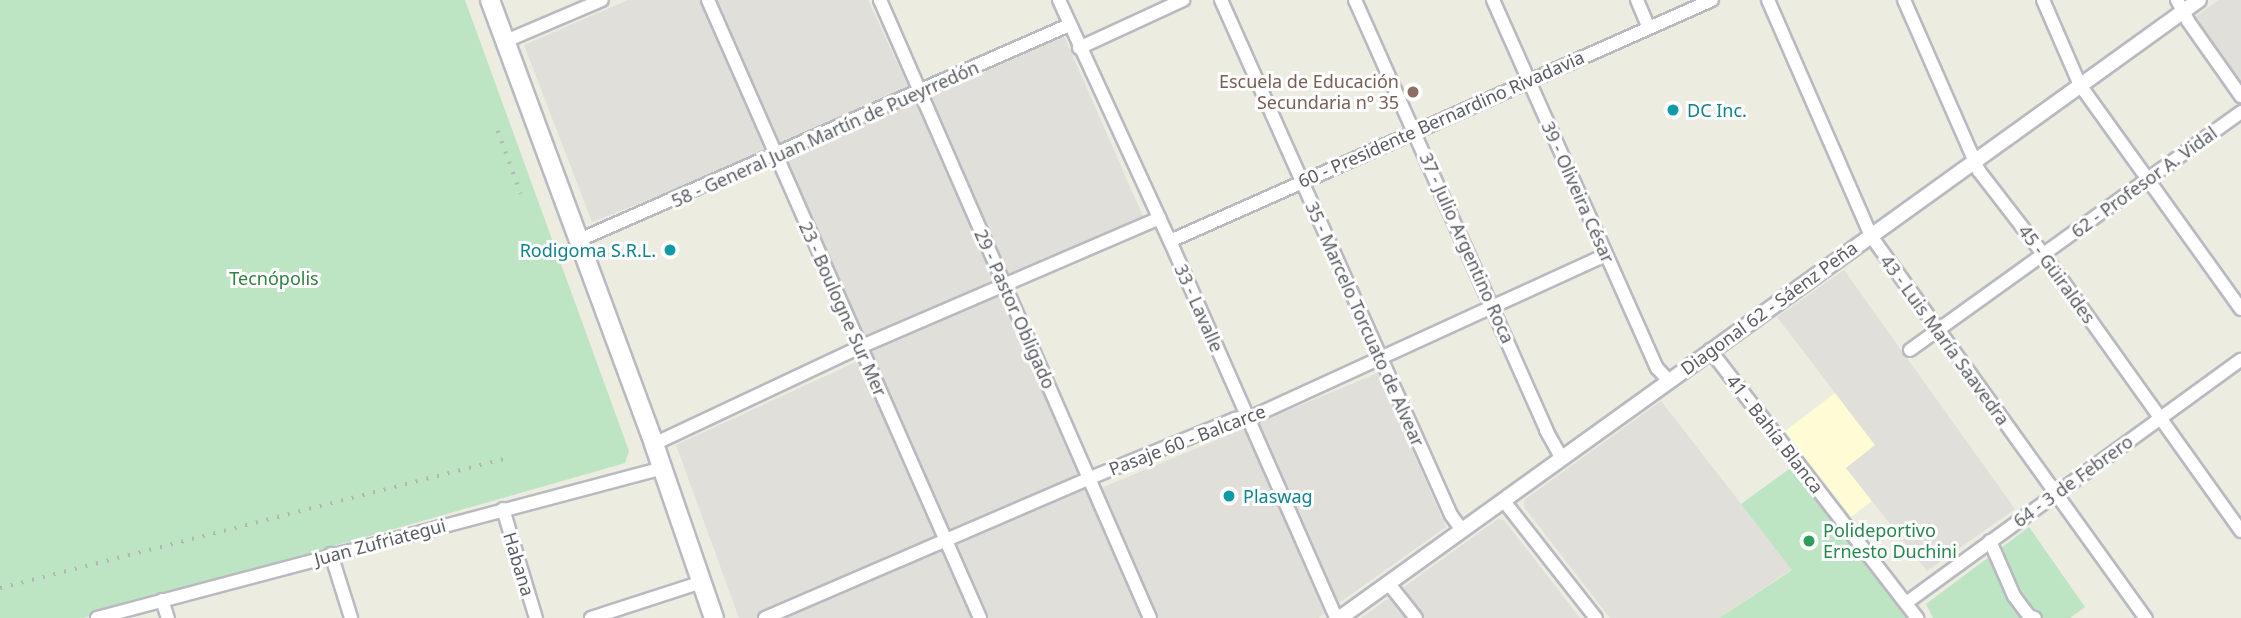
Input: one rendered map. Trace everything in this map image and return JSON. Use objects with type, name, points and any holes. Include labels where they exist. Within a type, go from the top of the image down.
[{"type":"main road","points":[[491,0],[654,443],[715,618]]},
{"type":"street","points":[[506,41],[602,0]]},
{"type":"street","name":"23 - Boulogne Sur Mer","points":[[708,0],[979,618]]},
{"type":"street","name":"29 - Pastor Obligado","points":[[880,0],[1150,618]]},
{"type":"street","name":"33 - Lavalle","points":[[1059,0],[1338,618]]},
{"type":"street","points":[[1079,48],[1183,0]]},
{"type":"street","name":"35 - Marcelo Torcuato de Alvear","points":[[1221,0],[1451,515],[1462,530]]},
{"type":"street","name":"37 - Julio Argentino Roca","points":[[1355,0],[1546,430],[1561,457]]},
{"type":"street","name":"39 - Oliveira César","points":[[1493,0],[1657,368],[1668,380]]},
{"type":"street","points":[[1637,0],[1649,28]]},
{"type":"street","name":"60 - Presidente Bernardino Rivadavia","points":[[1170,241],[1301,180],[1713,0]]},
{"type":"street","name":"43 - Luis María Saavedra","points":[[1768,0],[1871,236],[2146,618]]},
{"type":"street","name":"45 - Güiraldes","points":[[1904,0],[1974,160],[2241,531]]},
{"type":"street","points":[[2043,0],[2080,86],[2241,309]]},
{"type":"street","name":"Diagonal 62 - Sáenz Peña","points":[[1338,618],[2080,86],[2180,6],[2199,0]]},
{"type":"street","points":[[2180,6],[2241,96]]},
{"type":"street","name":"58 - General Juan Martín de Pueyrredón","points":[[579,240],[921,93],[1069,25]]},
{"type":"street","name":"62 - Profesor A. Vidal","points":[[1910,350],[2241,112]]},
{"type":"street","points":[[654,443],[860,346],[1159,218]]},
{"type":"street","name":"Pasaje 60 - Balcarce","points":[[765,618],[1090,478],[1246,416],[1256,415],[1380,355],[1606,255]]},
{"type":"street","name":"41 - Bahía Blanca","points":[[1710,350],[1917,618]]},
{"type":"street","name":"64 - 3 de Febrero","points":[[1906,603],[2241,360]]},
{"type":"street","name":"Juan Zufriategui","points":[[97,618],[663,468]]},
{"type":"street","points":[[1503,500],[1596,618]]},
{"type":"street","name":"Habana","points":[[503,509],[536,618]]},
{"type":"street","points":[[1990,541],[2014,596],[2029,616],[2035,618]]},
{"type":"street","points":[[331,554],[351,618]]},
{"type":"street","points":[[591,618],[702,582]]},
{"type":"street","points":[[1389,583],[1416,618]]},
{"type":"street","points":[[162,600],[168,618]]},
{"type":"shaded area","points":[[628,0],[868,0],[916,103],[1064,36],[1145,221],[993,283],[1089,493],[1378,373],[1446,527],[1318,618],[739,618],[676,445],[871,355],[781,148],[592,222],[524,45]]},
{"type":"shaded area","points":[[2219,0],[2241,0],[2241,88],[2195,21],[2196,16]]},
{"type":"shaded area","points":[[1844,270],[2015,509],[1927,571],[1846,468],[1875,445],[1777,317]]},
{"type":"shaded area","points":[[1835,393],[1876,446],[1846,468],[1872,501],[1851,517],[1785,431]]},
{"type":"shaded area","points":[[1661,401],[1792,569],[1719,618],[1610,618],[1524,507],[1524,500]]},
{"type":"shaded area","points":[[1498,519],[1504,520],[1580,618],[1361,618]]},
{"type":"green space","name":"Tecnópolis","points":[[0,0],[465,0],[629,451],[625,463],[83,618],[0,618]]},
{"type":"green space","name":"Polideportivo Ernesto Duchini","points":[[1792,467],[1908,618],[1719,618],[1792,570],[1741,504]]},
{"type":"green space","points":[[2029,527],[2085,607],[2070,618],[1933,618],[1926,604]]},
{"type":"railway","points":[[498,131],[521,194]]},
{"type":"railway","points":[[0,588],[504,459]]},
{"type":"place","name":"Escuela de Educación Secundaria nº 35","points":[[1413,92]]},
{"type":"place","name":"DC Inc.","points":[[1673,110]]},
{"type":"place","name":"Rodigoma S.R.L.","points":[[670,250]]},
{"type":"place","name":"Plaswag","points":[[1229,496]]},
{"type":"place","name":"Polideportivo Ernesto Duchini","points":[[1809,541]]}]
